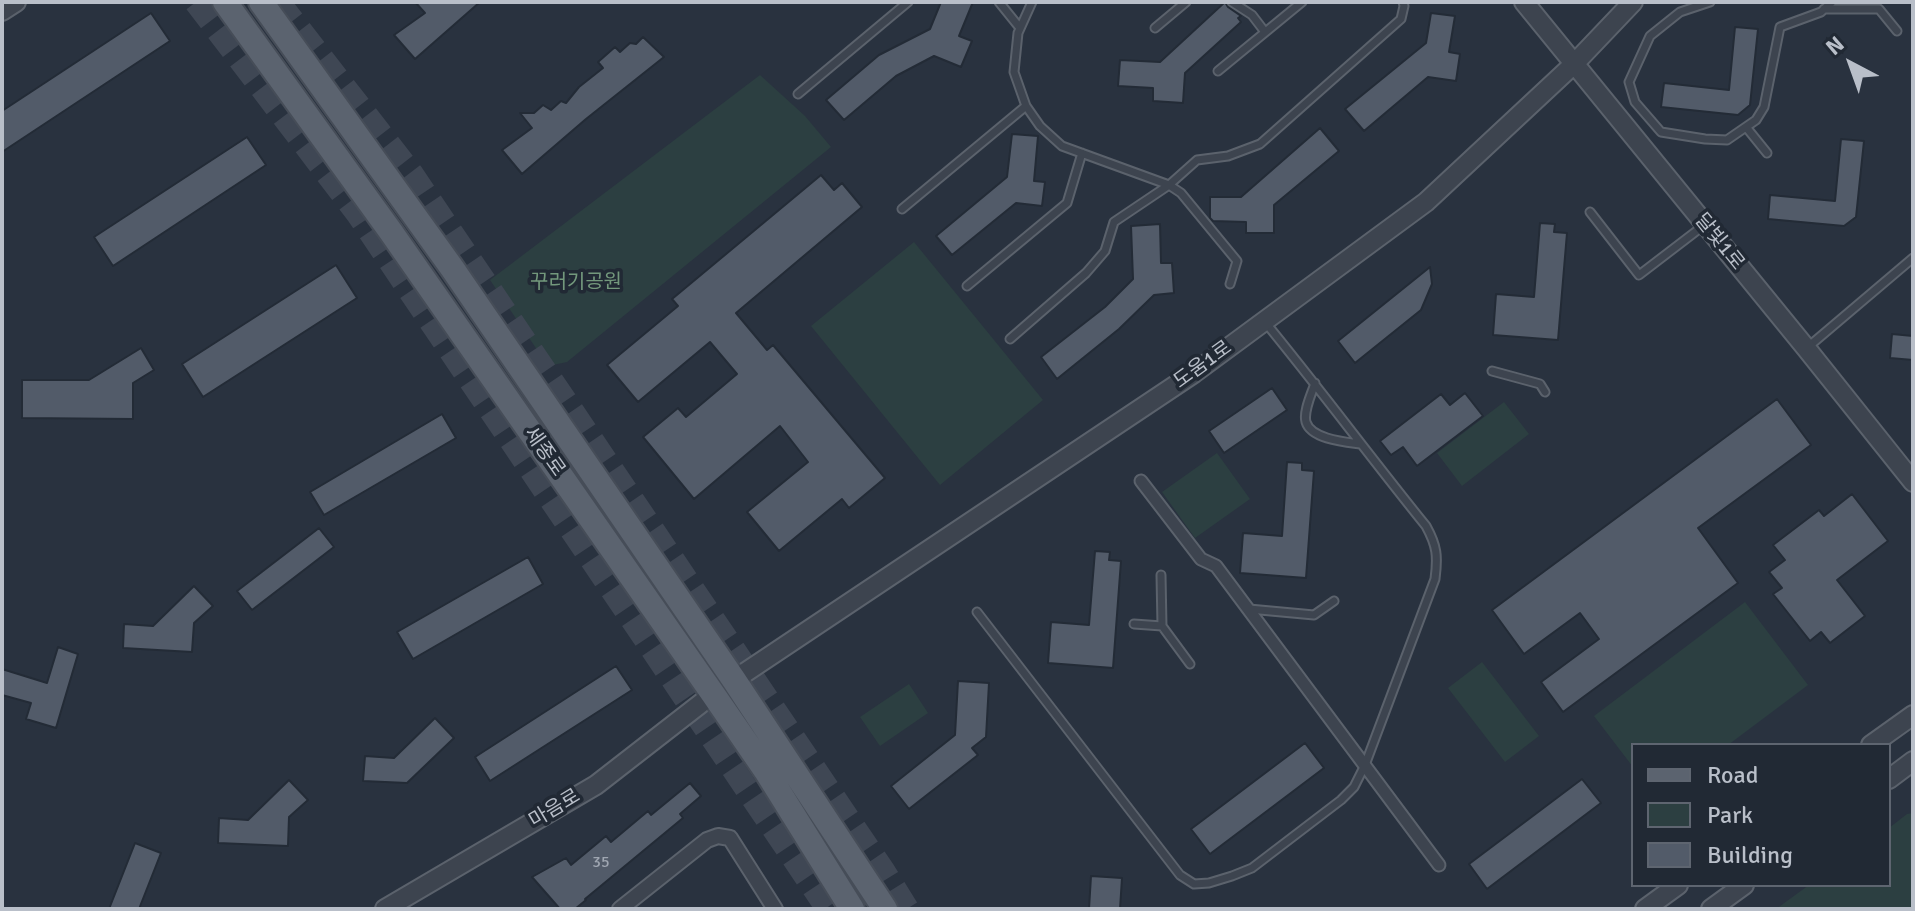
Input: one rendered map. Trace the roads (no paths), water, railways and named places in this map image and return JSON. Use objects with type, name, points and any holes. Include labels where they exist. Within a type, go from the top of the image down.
[{"type":"main road","name":"세종로","points":[[225,2],[391,232],[713,694],[766,771],[852,909]]},
{"type":"main road","name":"세종로","points":[[261,2],[415,214],[734,680],[885,909]]},
{"type":"street","points":[[2,11],[16,2]]},
{"type":"street","name":"달빛1로","points":[[1524,2],[1913,482]]},
{"type":"street","name":"도움1로","points":[[734,680],[1194,373],[1426,202],[1574,64],[1633,2]]},
{"type":"street","points":[[1141,481],[1201,559],[1216,566],[1439,865]]},
{"type":"street","name":"마음로","points":[[385,909],[596,785],[713,694]]},
{"type":"street","points":[[1874,743],[1913,715]]},
{"type":"street","points":[[1891,778],[1913,761]]},
{"type":"street","points":[[620,909],[707,840],[718,836],[730,838],[775,909]]},
{"type":"street","points":[[1645,909],[1675,887]]},
{"type":"street","points":[[1711,909],[1741,887]]},
{"type":"lane","points":[[798,94],[908,2]]},
{"type":"lane","points":[[999,2],[1020,28]]},
{"type":"lane","points":[[1032,2],[1018,33],[1014,72],[1026,106],[1040,126],[1062,146],[1169,185],[1181,193],[1237,261],[1230,284]]},
{"type":"lane","points":[[1155,28],[1186,2]]},
{"type":"lane","points":[[1232,2],[1252,15],[1265,32]]},
{"type":"lane","points":[[1218,71],[1302,2]]},
{"type":"lane","points":[[1010,339],[1086,273],[1105,251],[1114,222],[1169,185],[1197,160],[1228,156],[1260,144],[1401,19],[1403,2]]},
{"type":"lane","points":[[1710,2],[1680,12],[1650,36],[1629,82],[1635,102],[1661,132],[1727,140],[1756,120],[1764,107],[1780,27],[1824,9],[1832,2]]},
{"type":"lane","points":[[1824,9],[1879,9],[1897,31]]},
{"type":"lane","points":[[902,209],[1026,106]]},
{"type":"lane","points":[[1746,127],[1767,153]]},
{"type":"lane","points":[[967,286],[1067,203],[1082,153]]},
{"type":"lane","points":[[1590,212],[1639,275],[1705,225]]},
{"type":"lane","points":[[1806,348],[1913,258]]},
{"type":"lane","points":[[977,612],[1180,875],[1194,884],[1209,883],[1252,868],[1354,787],[1435,579],[1438,556],[1426,526],[1263,320]]},
{"type":"lane","points":[[1492,371],[1540,384],[1545,392]]},
{"type":"lane","points":[[1315,383],[1306,423],[1329,440],[1361,444]]},
{"type":"lane","points":[[1161,575],[1162,626],[1190,664]]},
{"type":"lane","points":[[1248,609],[1314,615],[1334,601]]},
{"type":"lane","points":[[1134,624],[1162,626]]},
{"type":"tunnel","points":[[196,2],[358,214],[828,909]]},
{"type":"tunnel","points":[[278,2],[411,173],[907,909]]},
{"type":"park label","name":"꾸러기공원","points":[[576,283]]}]
